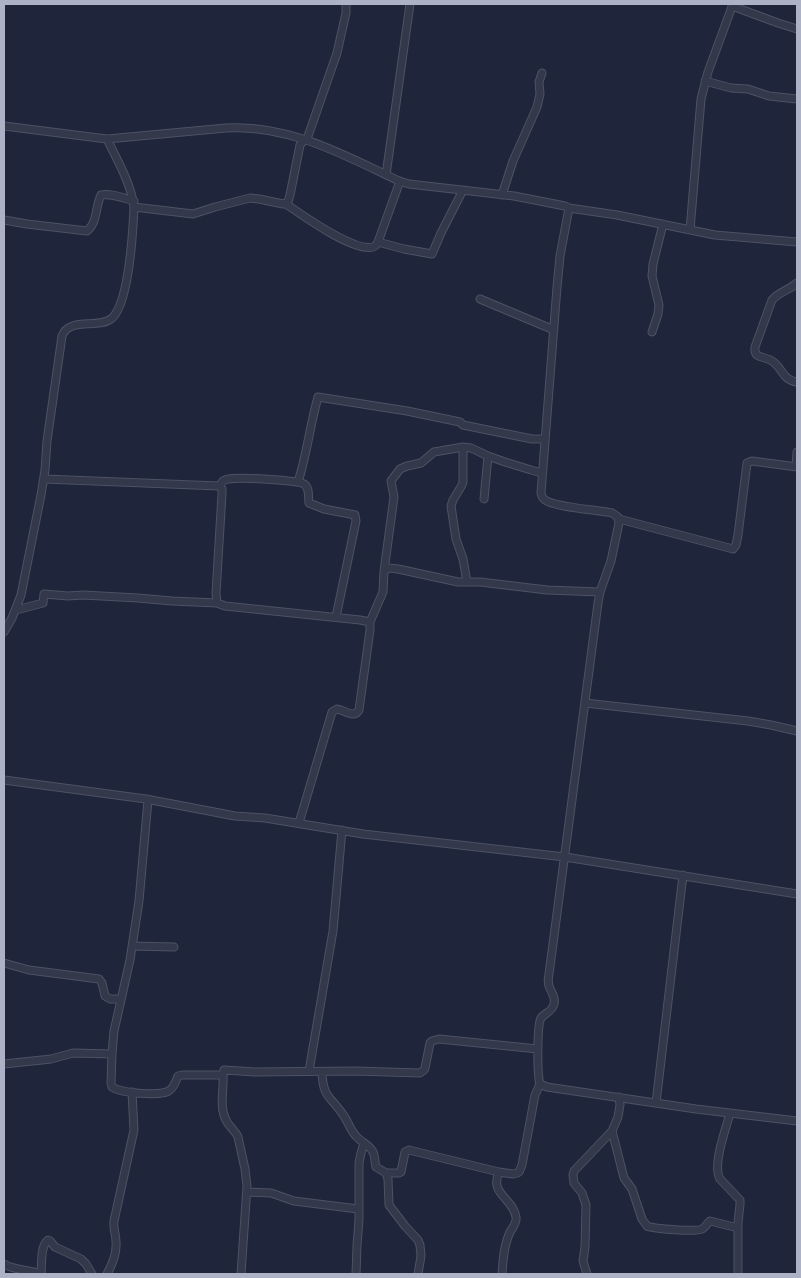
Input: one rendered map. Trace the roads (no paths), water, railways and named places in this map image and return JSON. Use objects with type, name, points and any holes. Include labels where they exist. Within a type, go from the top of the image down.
[{"type":"street","points":[[286,204],[290,195],[300,145],[306,139],[337,53],[346,13],[346,4]]},
{"type":"street","points":[[386,175],[410,4]]},
{"type":"street","points":[[690,230],[700,104],[705,81],[733,5],[797,29]]},
{"type":"street","points":[[502,195],[513,161],[537,107],[540,94],[539,82],[542,73]]},
{"type":"street","points":[[705,81],[731,88],[748,89],[769,96],[797,100]]},
{"type":"street","points":[[4,126],[107,139],[244,127],[274,131],[306,139],[400,181],[418,185],[502,195],[731,237],[797,242]]},
{"type":"street","points":[[4,632],[16,610],[23,587],[44,479],[47,441],[62,336],[64,331],[70,327],[107,321],[114,315],[120,302],[129,268],[134,204],[128,182],[107,139]]},
{"type":"street","points":[[4,220],[87,231],[93,226],[101,194],[119,196],[134,204],[193,214],[250,198],[286,204],[321,228],[346,240],[369,247],[374,246],[378,242],[400,181]]},
{"type":"street","points":[[378,242],[432,254],[463,190]]},
{"type":"street","points":[[569,208],[560,261],[542,472],[541,493],[545,501],[612,513],[619,519],[733,549],[738,535],[747,463],[752,461],[796,467],[797,452]]},
{"type":"street","points":[[652,332],[659,305],[652,276],[653,264],[662,224]]},
{"type":"street","points":[[797,283],[776,295],[772,300],[755,347],[757,355],[774,362],[786,378],[797,382]]},
{"type":"street","points":[[480,299],[554,330]]},
{"type":"street","points":[[298,482],[318,397],[407,411],[532,439],[545,439]]},
{"type":"street","points":[[299,823],[332,712],[337,709],[354,714],[359,710],[370,622],[383,592],[394,497],[391,481],[393,477],[404,467],[421,463],[434,452],[464,447],[542,472]]},
{"type":"street","points":[[464,447],[463,482],[452,500],[451,506],[456,539],[464,563],[467,582]]},
{"type":"street","points":[[484,499],[488,456]]},
{"type":"street","points":[[220,486],[229,478],[298,482],[307,487],[309,502],[329,510],[353,514],[356,517],[336,617]]},
{"type":"street","points":[[44,479],[220,486]]},
{"type":"street","points":[[216,603],[222,494],[220,486]]},
{"type":"street","points":[[322,1072],[323,1087],[328,1097],[342,1112],[356,1136],[372,1150],[376,1167],[386,1172],[401,1172],[405,1152],[409,1150],[499,1172],[514,1174],[521,1169],[535,1095],[540,1084],[538,1049],[541,1020],[554,1006],[554,997],[549,985],[549,974],[573,790],[600,592],[611,561],[619,519]]},
{"type":"street","points":[[384,571],[389,568],[447,580],[487,582],[547,590],[600,592]]},
{"type":"street","points":[[16,610],[43,603],[44,594],[83,595],[216,603],[224,606],[370,622]]},
{"type":"street","points":[[585,703],[748,721],[797,731]]},
{"type":"street","points":[[4,780],[148,800],[235,816],[265,818],[393,838],[565,857],[797,894]]},
{"type":"street","points":[[148,800],[140,895],[129,965],[114,1031],[112,1087],[132,1092],[162,1094],[172,1088],[178,1076],[223,1075]]},
{"type":"street","points":[[309,1071],[334,923],[342,830]]},
{"type":"street","points":[[656,1103],[683,876]]},
{"type":"street","points":[[132,946],[174,947]]},
{"type":"street","points":[[4,963],[29,970],[99,979],[105,996],[110,999],[121,999]]},
{"type":"street","points":[[241,1274],[247,1192],[245,1170],[238,1137],[226,1120],[224,1112],[223,1071],[227,1069],[246,1071],[420,1073],[424,1070],[430,1044],[435,1040],[538,1049]]},
{"type":"street","points":[[4,1064],[51,1059],[73,1052],[112,1054]]},
{"type":"street","points":[[540,1084],[547,1087],[656,1103],[797,1121]]},
{"type":"street","points":[[107,1274],[113,1262],[116,1245],[113,1225],[134,1130],[132,1092]]},
{"type":"street","points":[[587,1274],[583,1262],[586,1205],[582,1193],[574,1183],[573,1175],[574,1170],[612,1130],[618,1117],[619,1097]]},
{"type":"street","points":[[730,1113],[717,1170],[720,1179],[740,1200],[738,1274]]},
{"type":"street","points":[[612,1130],[624,1178],[632,1189],[642,1219],[647,1226],[698,1230],[705,1227],[710,1221],[738,1228]]},
{"type":"street","points":[[356,1274],[359,1163],[364,1143]]},
{"type":"street","points":[[386,1172],[389,1205],[420,1245],[421,1256],[418,1274]]},
{"type":"street","points":[[499,1172],[496,1180],[498,1190],[509,1203],[516,1218],[505,1246],[502,1274]]},
{"type":"street","points":[[247,1192],[271,1193],[294,1201],[358,1209]]},
{"type":"street","points":[[4,1264],[12,1268],[41,1274],[43,1247],[48,1240],[58,1249],[81,1258],[92,1274]]}]
